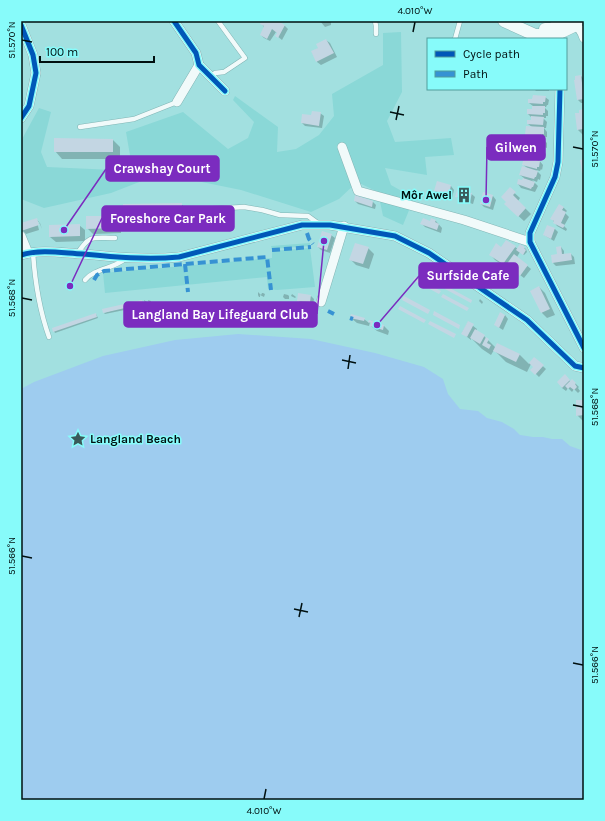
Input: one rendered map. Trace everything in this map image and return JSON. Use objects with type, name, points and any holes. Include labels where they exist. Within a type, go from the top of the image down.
[{"type":"main road","points":[[508,23],[530,28],[557,29],[576,23]]},
{"type":"street","points":[[174,21],[196,53],[199,65],[225,91]]},
{"type":"street","points":[[576,23],[584,38]]},
{"type":"street","points":[[21,25],[33,55],[36,73],[29,106],[21,118]]},
{"type":"street","points":[[178,102],[199,65]]},
{"type":"street","points":[[560,90],[558,162],[555,177],[530,233],[530,242],[584,348]]},
{"type":"street","points":[[342,147],[358,191],[464,220],[530,242]]},
{"type":"street","points":[[21,236],[27,254],[43,251],[126,258],[179,257],[302,225],[344,226],[395,236],[429,253],[527,320],[575,366],[584,368]]},
{"type":"street","points":[[322,302],[344,226]]},
{"type":"lane","points":[[211,77],[215,73],[224,72],[245,58],[218,21]]},
{"type":"lane","points":[[374,21],[376,26],[376,34]]},
{"type":"lane","points":[[455,38],[460,21]]},
{"type":"lane","points":[[80,127],[134,119],[178,102]]},
{"type":"lane","points":[[133,226],[189,222],[194,220],[200,211],[225,207],[244,207],[280,215],[308,216],[321,225]]},
{"type":"lane","points":[[77,254],[85,242],[90,238],[115,238]]},
{"type":"lane","points":[[27,254],[42,318],[49,337]]},
{"type":"lane","points":[[85,280],[90,274],[120,263],[126,258]]},
{"type":"shaded area","points":[[401,32],[402,92],[387,121],[395,142],[451,138],[454,155],[425,157],[427,175],[385,168],[391,185],[414,198],[403,225],[383,216],[378,192],[357,182],[339,199],[311,212],[241,190],[182,178],[147,179],[111,193],[44,208],[21,199],[21,141],[39,108],[51,112],[41,152],[47,167],[114,170],[132,167],[126,132],[183,112],[228,149],[248,138],[254,122],[233,100],[235,96],[278,127],[277,152],[296,149],[319,135],[334,116],[332,94],[383,65],[383,33]]},
{"type":"shaded area","points":[[310,243],[310,246],[272,249],[271,246]]},
{"type":"shaded area","points":[[310,248],[315,287],[277,290],[268,289],[267,277],[105,293],[103,273],[272,258],[272,251]]},
{"type":"shaded area","points":[[238,334],[311,339],[375,353],[424,367],[443,379],[448,394],[460,409],[478,411],[487,418],[502,422],[514,429],[520,435],[562,439],[570,446],[584,451],[584,800],[21,800],[21,389],[34,382],[103,356],[175,340]]},
{"type":"building","points":[[261,21],[278,21],[285,25],[278,38],[275,36],[277,33],[272,29],[267,39],[260,35],[264,26],[260,24]]},
{"type":"building","points":[[326,39],[334,53],[316,62],[311,51],[318,48],[316,44]]},
{"type":"building","points":[[581,75],[584,99],[577,100],[574,80],[575,76]]},
{"type":"building","points":[[533,95],[546,96],[545,102],[543,102],[543,104],[528,103],[528,99],[532,99]]},
{"type":"building","points":[[532,106],[545,106],[545,113],[543,113],[543,115],[527,114],[527,109],[532,109]]},
{"type":"building","points":[[584,109],[583,134],[583,129],[577,130],[575,113],[579,113],[579,110]]},
{"type":"building","points":[[312,111],[321,112],[319,126],[301,123],[302,114],[311,115]]},
{"type":"building","points":[[531,116],[544,117],[543,125],[527,124],[527,120],[531,120]]},
{"type":"building","points":[[526,126],[544,127],[544,134],[542,134],[542,136],[525,135]]},
{"type":"building","points":[[54,138],[113,139],[113,152],[54,152]]},
{"type":"building","points":[[524,157],[540,161],[539,167],[537,167],[537,169],[522,165]]},
{"type":"building","points":[[584,159],[584,173],[582,173],[580,160]]},
{"type":"building","points":[[522,166],[538,171],[536,177],[534,179],[519,175]]},
{"type":"building","points":[[523,178],[535,182],[531,189],[517,184],[518,179],[522,180]]},
{"type":"building","points":[[437,181],[451,185],[449,195],[434,191]]},
{"type":"building","name":"Môr Awel","points":[[458,187],[468,189],[467,192],[472,193],[470,201],[455,197]]},
{"type":"building","points":[[510,187],[516,192],[513,195],[526,208],[518,217],[504,204],[506,202],[501,197]]},
{"type":"building","points":[[483,192],[493,195],[490,207],[480,204]]},
{"type":"building","points":[[355,195],[373,201],[372,207],[354,201]]},
{"type":"building","points":[[182,203],[182,219],[123,220],[123,204]]},
{"type":"building","points":[[559,204],[564,207],[562,210],[566,212],[561,223],[565,225],[563,228],[553,223],[554,221],[550,219]]},
{"type":"building","points":[[86,216],[116,216],[117,228],[86,229]]},
{"type":"building","points":[[37,218],[39,225],[21,231],[21,223]]},
{"type":"building","points":[[423,218],[430,221],[431,218],[436,220],[435,222],[439,224],[437,230],[420,224]]},
{"type":"building","points":[[80,224],[80,236],[49,237],[49,225]]},
{"type":"building","points":[[547,225],[555,228],[551,239],[543,235]]},
{"type":"building","points":[[322,231],[332,234],[327,250],[317,247]]},
{"type":"building","points":[[506,240],[516,246],[503,264],[489,255],[496,243],[501,247]]},
{"type":"building","points":[[355,243],[369,247],[363,264],[349,260]]},
{"type":"building","points":[[520,244],[525,247],[524,248],[526,250],[523,255],[516,250]]},
{"type":"building","points":[[561,246],[562,254],[571,253],[572,260],[552,263],[551,255],[557,254],[556,247]]},
{"type":"building","points":[[514,254],[528,265],[520,276],[506,265]]},
{"type":"building","points":[[415,277],[441,291],[439,294],[413,280]]},
{"type":"building","points":[[446,286],[472,300],[471,303],[445,289]]},
{"type":"building","points":[[539,286],[550,309],[541,313],[530,291]]},
{"type":"building","points":[[298,293],[311,295],[310,302],[297,301]]},
{"type":"building","points":[[443,294],[469,308],[467,311],[441,297]]},
{"type":"building","points":[[404,296],[430,310],[428,314],[402,300]]},
{"type":"building","points":[[142,300],[143,304],[103,313],[102,309]]},
{"type":"building","points":[[400,306],[426,320],[424,323],[398,309]]},
{"type":"building","points":[[434,311],[460,325],[459,329],[433,315]]},
{"type":"building","points":[[500,312],[505,315],[499,328],[494,325]]},
{"type":"building","points":[[96,313],[97,317],[53,332],[52,328]]},
{"type":"building","points":[[351,314],[365,318],[364,321],[350,318]]},
{"type":"building","points":[[369,320],[384,325],[383,330],[370,326],[371,323],[368,322]]},
{"type":"building","points":[[430,321],[456,334],[454,338],[428,324]]},
{"type":"building","points":[[468,321],[474,324],[467,337],[461,334]]},
{"type":"building","points":[[475,329],[485,335],[480,344],[470,338]]},
{"type":"building","points":[[486,337],[489,339],[487,343],[491,345],[489,349],[482,345]]},
{"type":"building","points":[[497,343],[520,354],[516,362],[493,351]]},
{"type":"building","points":[[534,357],[544,365],[535,375],[530,370],[533,367],[529,363]]},
{"type":"building","points":[[565,374],[570,380],[562,388],[557,382]]},
{"type":"building","points":[[572,379],[576,383],[575,384],[577,387],[574,390],[570,387],[568,389],[565,386]]},
{"type":"building","points":[[576,400],[584,400],[584,415],[576,416]]},
{"type":"marked path","points":[[307,233],[313,244]]},
{"type":"marked path","points":[[272,250],[311,247]]},
{"type":"marked path","points":[[94,280],[97,275],[104,271],[267,257],[271,290]]},
{"type":"marked path","points":[[185,264],[188,292]]},
{"type":"marked path","points":[[328,311],[334,314]]},
{"type":"cycle path","points":[[174,21],[196,53],[199,65],[225,91]]},
{"type":"cycle path","points":[[21,25],[33,55],[36,73],[29,106],[21,118]]},
{"type":"cycle path","points":[[560,90],[558,162],[555,177],[530,233],[530,242],[584,348]]},
{"type":"cycle path","points":[[21,255],[36,252],[52,252],[131,258],[179,257],[302,225],[330,225],[395,236],[429,253],[527,320],[575,366],[584,368]]},
{"type":"place","name":"Môr Awel","points":[[464,195]]},
{"type":"place","name":"Gilwen","points":[[486,200]]},
{"type":"place","name":"Crawshay Court","points":[[64,230]]},
{"type":"place","name":"Langland Bay Lifeguard Club","points":[[324,241]]},
{"type":"place","name":"Foreshore Car Park","points":[[70,286]]},
{"type":"place","name":"Surfside Cafe","points":[[377,325]]},
{"type":"place","name":"Langland Beach","points":[[78,439]]}]
